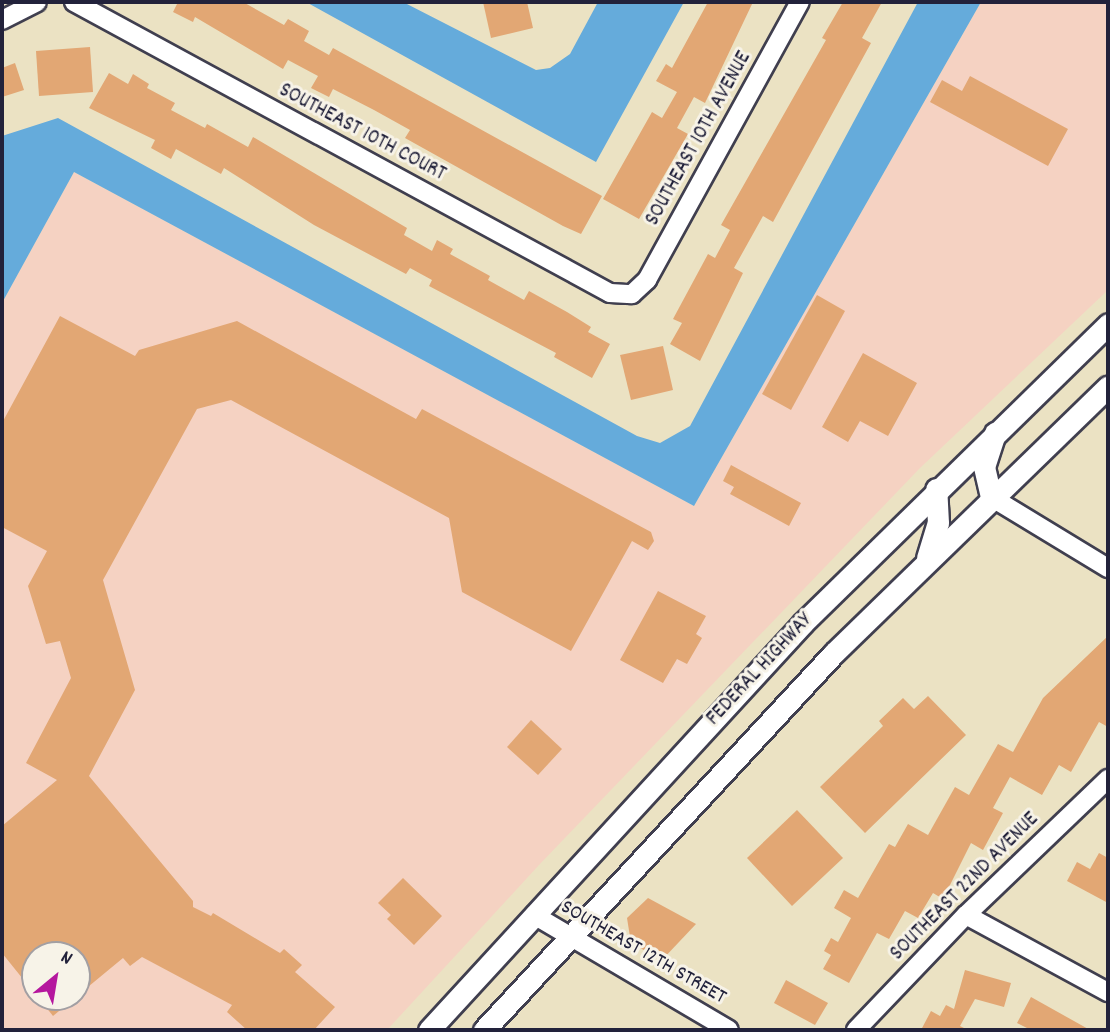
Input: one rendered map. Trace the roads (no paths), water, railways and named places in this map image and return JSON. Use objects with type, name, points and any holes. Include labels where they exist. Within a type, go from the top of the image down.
[{"type":"main road","name":"FEDERAL HIGHWAY","points":[[429,1030],[803,623],[936,489],[1108,324]]},
{"type":"main road","name":"FEDERAL HIGHWAY","points":[[484,1030],[787,702],[991,497],[1108,387]]},
{"type":"main road","points":[[991,497],[984,467],[996,431]]},
{"type":"main road","points":[[926,561],[938,523],[936,489]]},
{"type":"street","points":[[2,20],[37,2]]},
{"type":"street","name":"SOUTHEAST 10TH COURT","points":[[74,2],[610,293],[632,294]]},
{"type":"street","name":"SOUTHEAST 10TH AVENUE","points":[[632,294],[647,280],[800,2]]},
{"type":"street","points":[[991,497],[1108,568]]},
{"type":"street","name":"SOUTHEAST 22ND AVENUE","points":[[856,1030],[966,915],[1108,779]]},
{"type":"street","name":"SOUTHEAST 12TH STREET","points":[[534,915],[568,938],[729,1030]]},
{"type":"street","points":[[966,915],[1108,992]]},
{"type":"water","points":[[306,2],[403,2],[536,70],[550,68],[570,54],[598,2],[684,2],[596,162]]},
{"type":"water","points":[[918,2],[981,2],[694,506],[74,172],[2,303],[2,136],[58,118],[637,436],[660,443],[690,426]]}]
